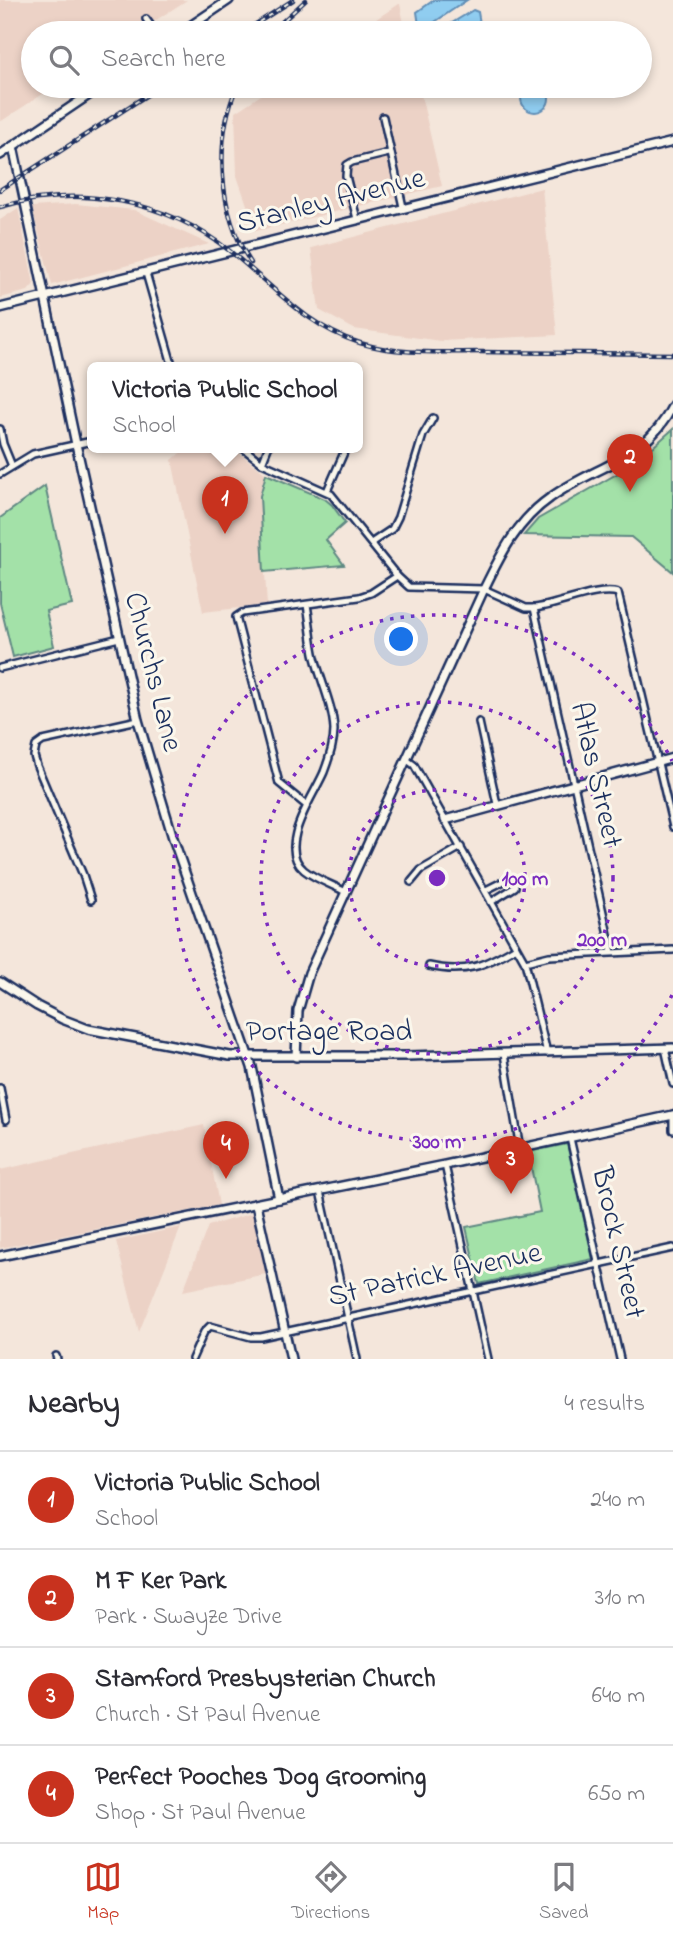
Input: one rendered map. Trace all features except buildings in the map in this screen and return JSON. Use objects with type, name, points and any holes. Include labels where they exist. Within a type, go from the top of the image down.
[{"type":"street","points":[[198,21],[229,0]]},
{"type":"street","points":[[0,155],[84,98]]},
{"type":"street","points":[[383,117],[403,207]]},
{"type":"street","name":"Stanley Avenue","points":[[0,308],[673,142]]},
{"type":"street","name":"Churchs Lane","points":[[13,146],[138,720],[173,838],[248,1057],[279,1199]]},
{"type":"street","points":[[356,219],[346,176],[347,165],[390,153]]},
{"type":"street","points":[[146,273],[171,362]]},
{"type":"street","points":[[296,1057],[298,1011],[309,973],[484,589],[516,529],[555,494],[612,466],[636,450],[661,426],[673,405]]},
{"type":"street","points":[[371,543],[392,529],[398,517],[423,435],[433,418]]},
{"type":"street","points":[[0,429],[12,466]]},
{"type":"street","points":[[0,474],[33,454],[87,442]]},
{"type":"street","points":[[249,453],[262,463],[327,491],[409,587],[484,589],[526,608],[612,591],[618,593],[673,827]]},
{"type":"street","points":[[262,463],[266,453]]},
{"type":"street","points":[[327,491],[344,453]]},
{"type":"street","points":[[306,805],[279,783],[236,617],[242,613],[366,595],[397,576]]},
{"type":"street","points":[[307,605],[314,653],[334,731],[324,772],[306,805],[294,840],[294,851],[304,870],[346,892]]},
{"type":"street","name":"Atlas Street","points":[[534,608],[612,952]]},
{"type":"street","points":[[0,668],[119,638]]},
{"type":"street","points":[[91,900],[37,766],[34,756],[36,746],[43,741],[138,720]]},
{"type":"street","points":[[479,722],[497,804]]},
{"type":"street","points":[[445,820],[673,758]]},
{"type":"street","points":[[407,760],[414,765],[525,962],[547,1053]]},
{"type":"street","points":[[411,882],[421,870],[461,847]]},
{"type":"street","points":[[485,890],[508,879],[515,880],[515,887],[491,902]]},
{"type":"street","points":[[429,966],[443,969],[478,968],[516,947]]},
{"type":"street","points":[[525,962],[549,956],[673,950]]},
{"type":"street","name":"Portage Road","points":[[0,982],[49,1013],[88,1029],[189,1050],[248,1057],[504,1054],[669,1048]]},
{"type":"street","points":[[669,1048],[673,1084]]},
{"type":"street","points":[[504,1054],[520,1149]]},
{"type":"street","points":[[0,1088],[6,1120]]},
{"type":"street","points":[[0,1256],[520,1149],[673,1114],[673,1130]]},
{"type":"street","name":"Brock Street","points":[[570,1138],[621,1359]]},
{"type":"street","points":[[444,1165],[488,1359]]},
{"type":"street","points":[[320,1191],[357,1359]]},
{"type":"street","points":[[256,1203],[291,1359]]},
{"type":"street","name":"St Patrick Avenue","points":[[192,1359],[207,1328],[214,1326],[251,1338],[673,1248]]},
{"type":"shaded area","points":[[0,0],[187,0],[155,21],[21,21],[21,98],[37,98],[0,122]]},
{"type":"shaded area","points":[[399,4],[404,21],[373,21]]},
{"type":"shaded area","points":[[257,98],[422,98],[442,186],[256,231],[237,176],[235,112]]},
{"type":"shaded area","points":[[542,188],[557,335],[441,341],[354,329],[319,310],[311,248]]},
{"type":"shaded area","points":[[76,204],[134,210],[209,244],[52,285],[32,207]]},
{"type":"shaded area","points":[[18,208],[34,284],[28,291],[0,298],[0,220]]},
{"type":"shaded area","points":[[180,453],[239,453],[266,474],[260,496],[267,605],[203,612],[172,460]]},
{"type":"shaded area","points":[[204,1125],[219,1205],[0,1248],[0,1170]]},
{"type":"shaded area","points":[[253,1213],[266,1274],[183,1291],[208,1226]]},
{"type":"shaded area","points":[[181,1227],[139,1332],[116,1241]]},
{"type":"green space","points":[[673,429],[673,572],[631,537],[524,535],[538,519],[634,464]]},
{"type":"green space","points":[[266,474],[325,499],[332,505],[345,523],[326,540],[344,565],[264,572],[260,496]]},
{"type":"green space","points":[[45,486],[72,605],[46,611],[54,646],[13,657],[0,603],[0,518]]},
{"type":"green space","points":[[567,1144],[593,1259],[479,1284],[466,1227],[540,1212],[528,1152]]},
{"type":"water","points":[[434,0],[467,0],[436,21],[418,21],[417,12]]},
{"type":"water","points":[[473,10],[478,12],[480,21],[455,21]]},
{"type":"water","points":[[521,98],[549,98],[545,108],[535,112],[525,108]]},
{"type":"railway","points":[[261,21],[293,0]]},
{"type":"railway","points":[[283,21],[306,0]]},
{"type":"railway","points":[[0,190],[142,98]]},
{"type":"railway","points":[[233,98],[225,130],[223,176],[232,222],[251,263]]},
{"type":"railway","points":[[0,207],[30,200],[91,197],[151,209],[206,234],[323,327],[375,347],[420,352],[673,354]]},
{"type":"place","name":"M F Ker Park","points":[[630,492]]},
{"type":"place","name":"Victoria Public School","points":[[225,534]]},
{"type":"place","name":"Perfect Pooches Dog Grooming","points":[[226,1179]]},
{"type":"place","name":"Stamford Presbysterian Church","points":[[511,1194]]}]
